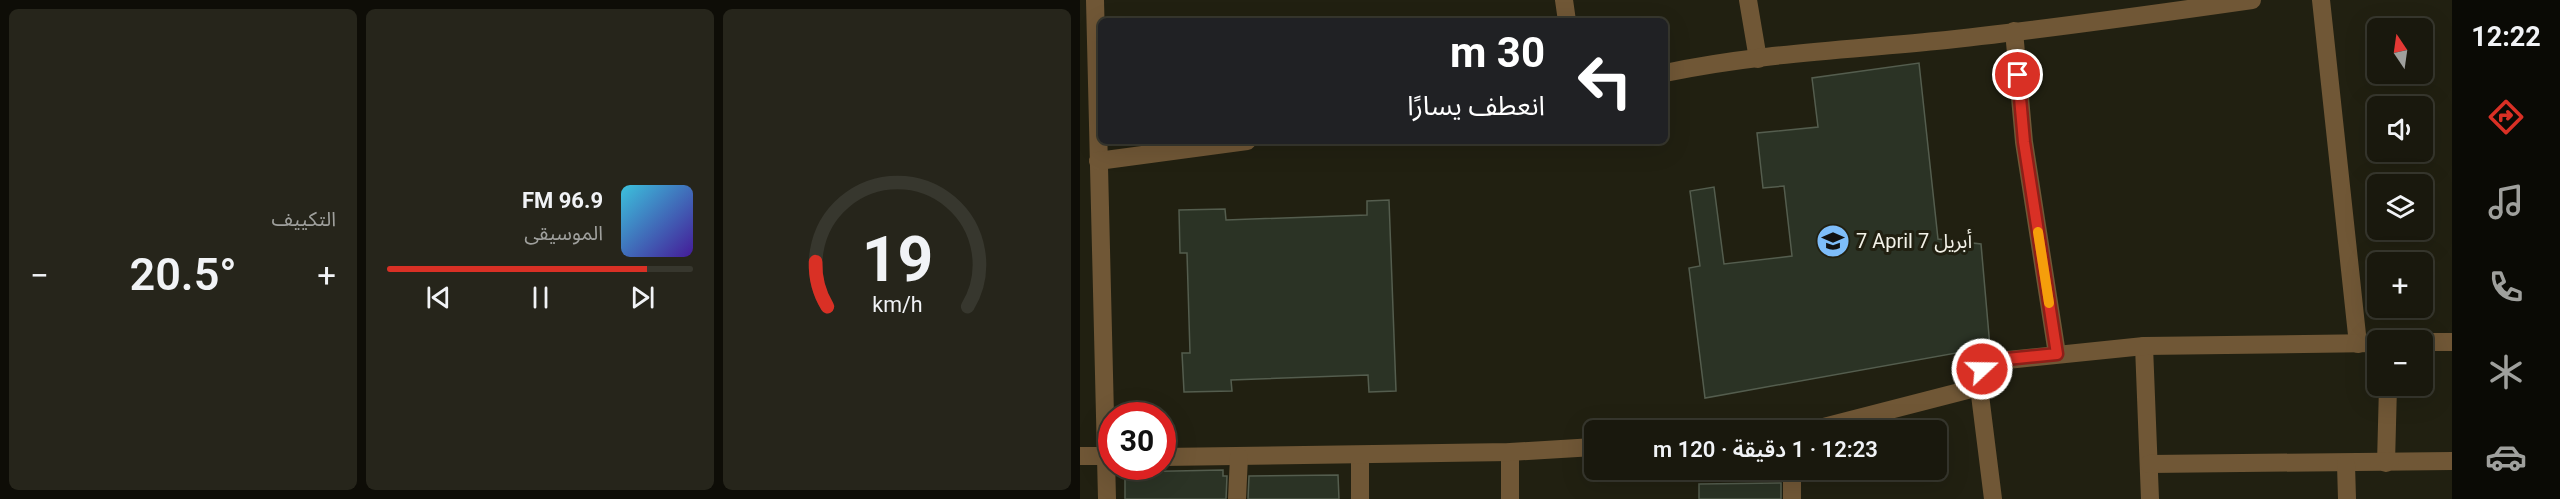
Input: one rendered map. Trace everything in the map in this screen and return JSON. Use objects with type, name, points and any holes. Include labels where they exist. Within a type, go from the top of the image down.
[{"type":"street","points":[[1095,0],[1106,402]]},
{"type":"street","points":[[1564,0],[1567,18]]},
{"type":"street","points":[[1748,0],[1758,59]]},
{"type":"street","points":[[1668,73],[1758,59],[2014,31],[2142,8],[2252,0]]},
{"type":"street","points":[[2321,0],[2358,344]]},
{"type":"street","points":[[2014,31],[2024,142],[2057,354]]},
{"type":"street","points":[[1098,160],[1223,144]]},
{"type":"street","points":[[2433,342],[2452,342]]},
{"type":"street","points":[[1993,499],[1979,387],[1982,369],[1988,362],[2144,346],[2367,344]]},
{"type":"street","points":[[2144,346],[2150,499]]},
{"type":"street","points":[[1851,420],[1979,387]]},
{"type":"street","points":[[2386,463],[2388,396]]},
{"type":"street","points":[[1176,457],[1510,452],[1584,448]]},
{"type":"street","points":[[1510,452],[1510,499]]},
{"type":"street","points":[[1359,455],[1360,499]]},
{"type":"street","points":[[1080,456],[1098,456]]},
{"type":"street","points":[[1237,499],[1239,457]]},
{"type":"street","points":[[2149,465],[2452,461]]},
{"type":"street","points":[[2346,464],[2347,499]]},
{"type":"street","points":[[1107,480],[1107,499]]},
{"type":"street","points":[[1792,480],[1792,499]]},
{"type":"building","name":"7 April 7 أبريل","points":[[1919,63],[1938,239],[1981,244],[1990,347],[1705,398],[1689,268],[1700,266],[1690,191],[1714,187],[1724,264],[1792,256],[1784,186],[1763,188],[1757,133],[1818,127],[1812,78]]},
{"type":"building","points":[[1389,200],[1396,391],[1369,392],[1368,375],[1231,380],[1232,391],[1184,392],[1182,353],[1190,353],[1187,253],[1180,253],[1179,210],[1225,209],[1226,220],[1367,215],[1367,201]]},
{"type":"building","points":[[1223,470],[1223,476],[1227,476],[1226,499],[1125,499],[1125,480],[1176,480],[1176,471]]},
{"type":"building","points":[[1338,475],[1339,499],[1248,499],[1249,476]]},
{"type":"building","points":[[1781,483],[1781,499],[1699,499],[1699,484]]},
{"type":"slow traffic","points":[[2038,232],[2049,303]]},
{"type":"place","name":"7 April 7 أبريل","points":[[1833,241]]},
{"type":"route","points":[[1982,369],[1988,362],[1997,360],[2057,354],[2024,142],[2018,75]]}]
